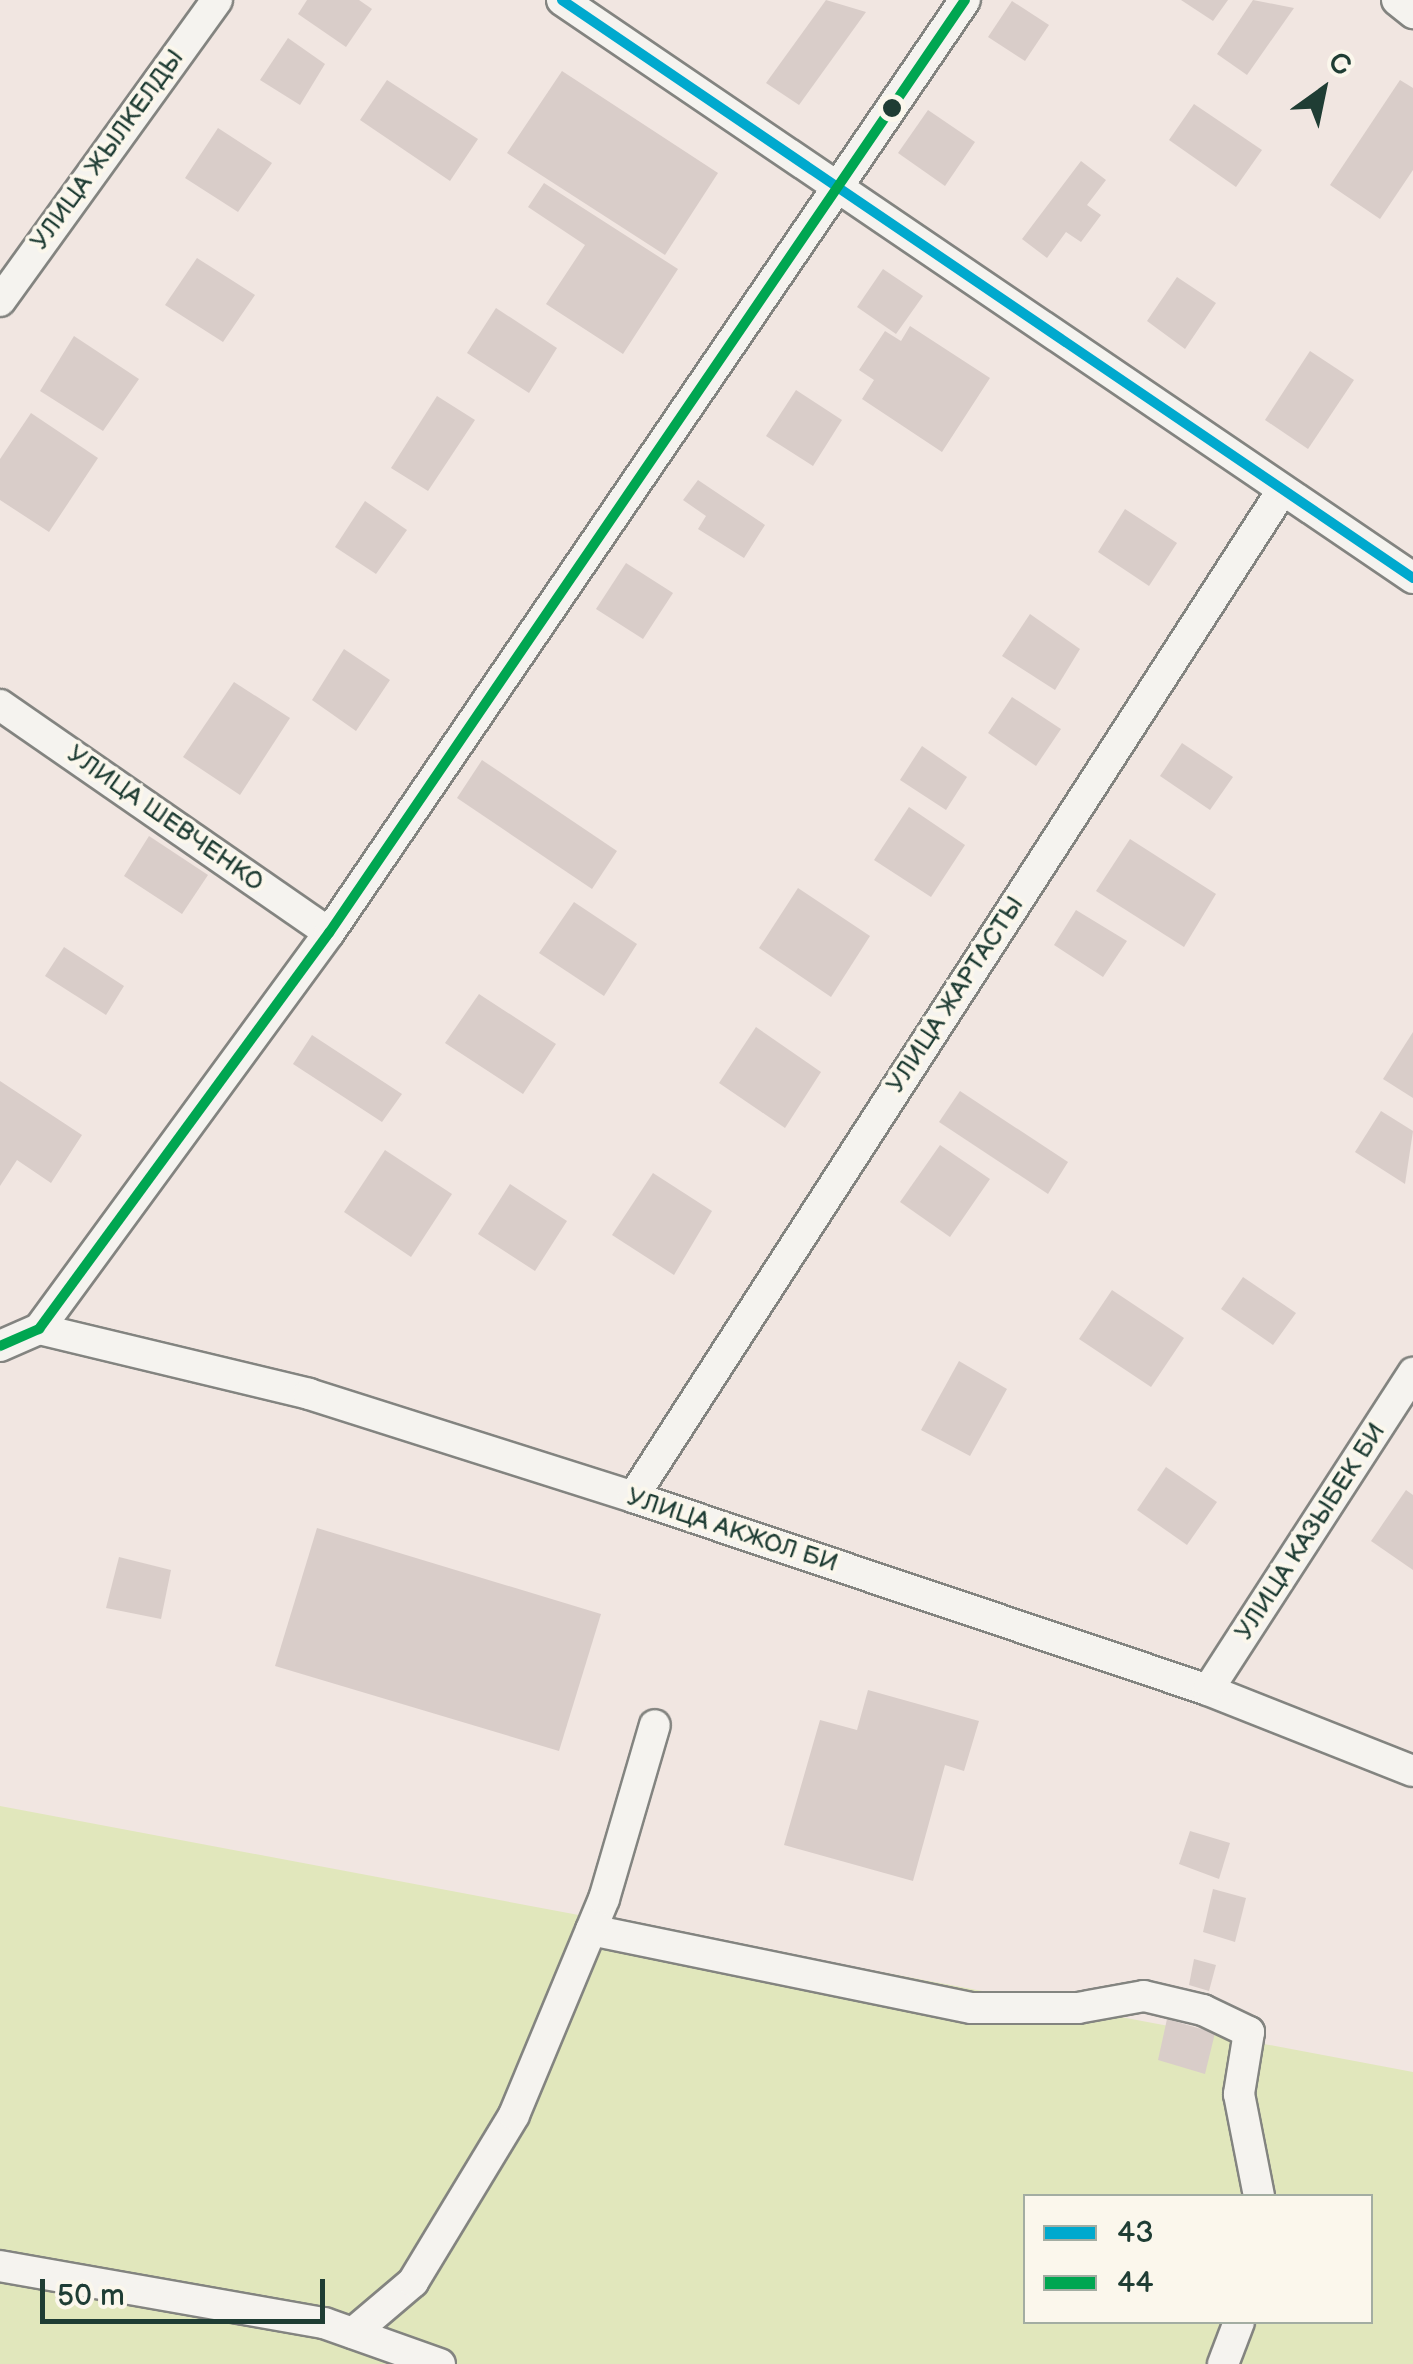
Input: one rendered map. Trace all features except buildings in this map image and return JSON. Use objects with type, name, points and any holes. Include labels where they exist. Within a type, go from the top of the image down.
[{"type":"street","name":"УЛИЦА ЖЫЛКЕЛДЫ","points":[[0,300],[217,0]]},
{"type":"street","points":[[562,0],[835,179],[1280,494],[1413,578]]},
{"type":"street","points":[[0,1346],[39,1329],[330,933],[835,179],[964,0]]},
{"type":"street","points":[[1397,0],[1413,13]]},
{"type":"street","name":"УЛИЦА ЖАРТАСТЫ","points":[[632,1497],[1280,494]]},
{"type":"street","name":"УЛИЦА ШЕВЧЕНКО","points":[[0,705],[330,933]]},
{"type":"street","name":"УЛИЦА АКЖОЛ БИ","points":[[39,1329],[309,1394],[632,1497],[1208,1690],[1413,1771]]},
{"type":"street","name":"УЛИЦА КАЗЫБЕК БИ","points":[[1208,1690],[1413,1373]]},
{"type":"street","points":[[352,2333],[412,2282],[458,2213],[514,2114],[591,1930],[655,1725]]},
{"type":"street","points":[[591,1930],[971,2008],[1078,2008],[1144,1996],[1204,2010],[1249,2032],[1239,2094],[1259,2194]]},
{"type":"street","points":[[0,2266],[352,2333],[440,2364]]},
{"type":"street","points":[[1223,2364],[1238,2324]]},
{"type":"green space","points":[[0,1806],[1413,2072],[1413,2364],[0,2364]]},
{"type":"transit line","name":"43","points":[[562,0],[1413,578]]},
{"type":"transit line","name":"44","points":[[0,1346],[39,1329],[329,933],[965,0]]}]
